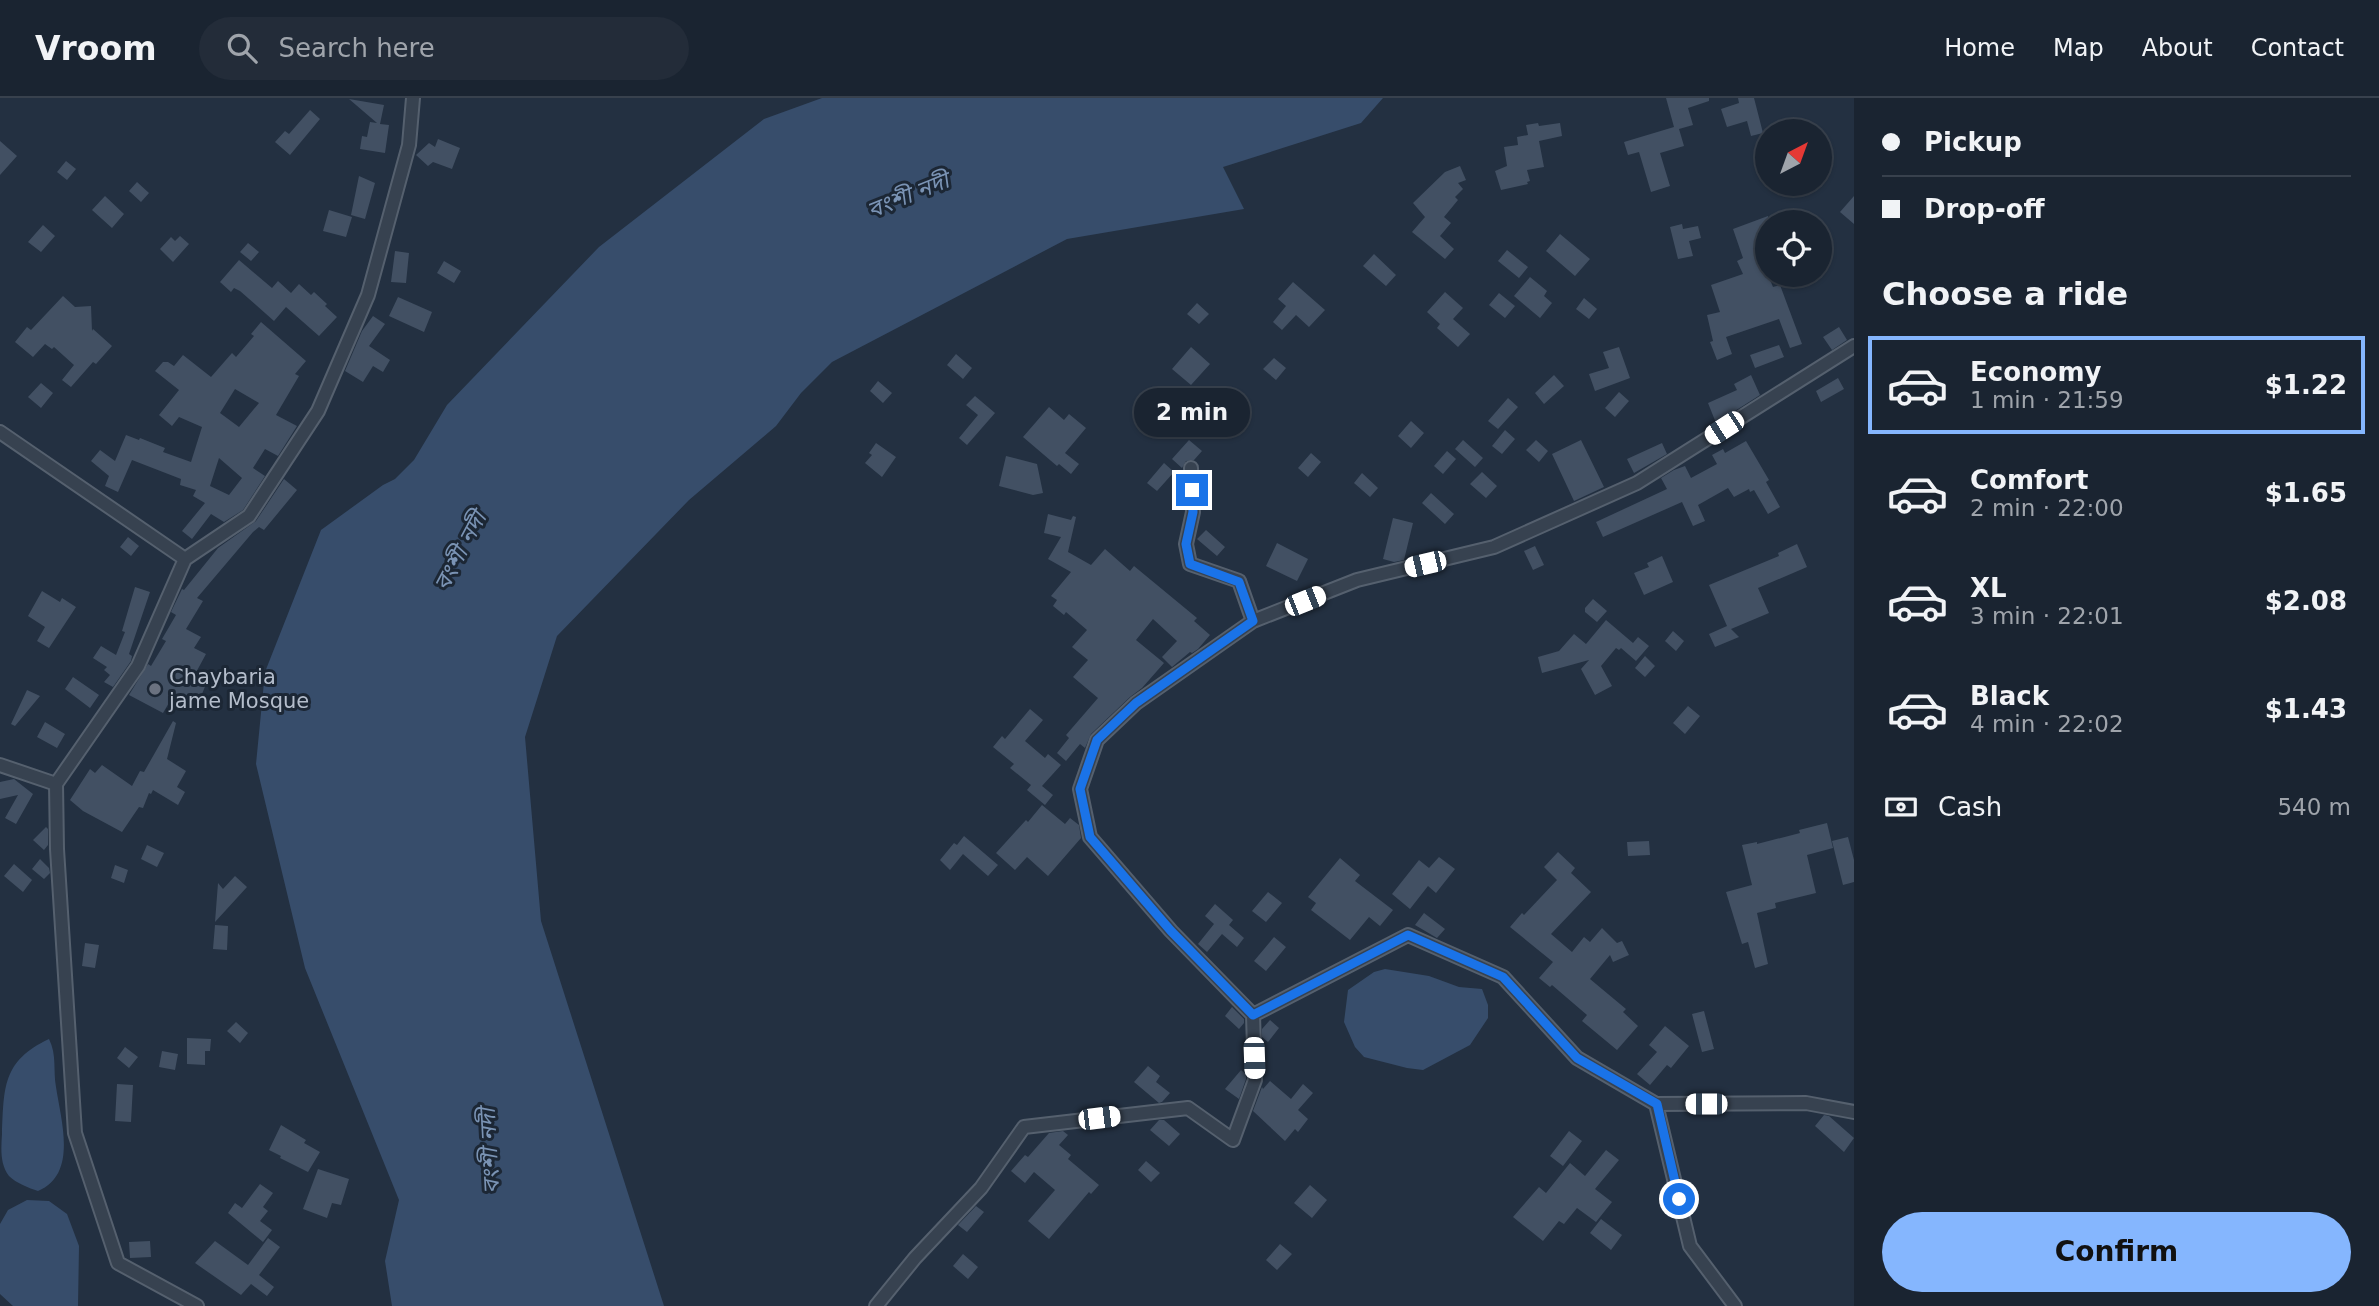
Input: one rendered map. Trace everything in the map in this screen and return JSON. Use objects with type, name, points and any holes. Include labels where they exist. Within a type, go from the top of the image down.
[{"type":"street","points":[[197,1306],[118,1264],[75,1133],[57,849],[56,783],[138,666],[185,559],[249,516],[318,411],[372,283],[409,145],[412,98]]},
{"type":"street","points":[[876,1306],[915,1258],[981,1188],[1024,1127],[1188,1108],[1233,1140],[1255,1080],[1253,1015],[1171,931],[1090,837],[1080,789],[1097,740],[1136,703],[1253,621],[1357,580],[1494,547],[1637,483],[1854,346]]},
{"type":"street","points":[[0,432],[185,559]]},
{"type":"street","points":[[1192,468],[1193,512],[1186,544],[1190,564],[1239,582],[1253,621]]},
{"type":"street","points":[[0,765],[56,783]]},
{"type":"street","points":[[1253,1015],[1408,935],[1503,977],[1577,1058],[1657,1104],[1806,1103],[1854,1112]]},
{"type":"street","points":[[1657,1104],[1690,1246],[1735,1306]]},
{"type":"water","name":"বংশী নদী","points":[[822,98],[1383,98],[1361,123],[1223,167],[1244,209],[1067,239],[832,362],[801,393],[776,426],[689,500],[557,636],[525,737],[541,921],[664,1306],[392,1306],[385,1261],[399,1200],[305,968],[256,764],[265,672],[321,530],[395,479],[414,460],[447,405],[599,247],[764,119]]},
{"type":"water","points":[[1385,969],[1429,976],[1459,987],[1482,989],[1488,1005],[1488,1018],[1470,1045],[1423,1070],[1364,1057],[1355,1047],[1344,1022],[1348,990],[1374,972]]},
{"type":"water","points":[[49,1039],[54,1057],[63,1130],[63,1160],[50,1183],[38,1191],[12,1179],[4,1166],[1,1151],[4,1103],[5,1090],[14,1067],[22,1057]]},
{"type":"water","points":[[27,1200],[49,1201],[67,1214],[79,1246],[78,1306],[13,1306],[0,1294],[0,1224],[8,1210]]},
{"type":"building","points":[[1666,98],[1709,98],[1709,101],[1688,108],[1693,125],[1679,129],[1684,146],[1660,153],[1670,186],[1651,192],[1639,152],[1628,155],[1624,142],[1674,127]]},
{"type":"building","points":[[1738,98],[1754,98],[1759,119],[1755,119],[1755,135],[1751,136],[1747,121],[1727,127],[1721,109],[1739,103]]},
{"type":"building","points":[[349,99],[384,105],[380,124],[389,125],[385,153],[360,149],[362,136],[367,137],[370,122],[377,123]]},
{"type":"building","points":[[310,110],[320,119],[290,155],[275,142],[285,131],[289,134]]},
{"type":"building","points":[[1538,123],[1539,126],[1560,123],[1562,136],[1539,141],[1544,167],[1527,170],[1530,181],[1528,184],[1501,190],[1495,171],[1507,166],[1504,147],[1518,145],[1517,137],[1528,135],[1526,125]]},
{"type":"building","points":[[438,139],[460,148],[452,169],[433,162],[428,166],[416,155],[429,143],[435,147]]},
{"type":"building","points":[[0,141],[17,156],[0,175]]},
{"type":"building","points":[[66,161],[76,169],[67,180],[57,172]]},
{"type":"building","points":[[1460,166],[1466,180],[1458,183],[1463,189],[1455,197],[1458,200],[1444,217],[1451,223],[1440,236],[1454,249],[1445,259],[1412,232],[1425,217],[1413,203],[1445,172]]},
{"type":"building","points":[[359,176],[375,183],[365,219],[351,215]]},
{"type":"building","points":[[137,182],[149,193],[141,202],[129,191]]},
{"type":"building","points":[[105,196],[124,214],[112,228],[92,210]]},
{"type":"building","points":[[1854,196],[1854,224],[1840,212]]},
{"type":"building","points":[[329,210],[352,217],[346,237],[323,231]]},
{"type":"building","points":[[1755,221],[1755,287],[1781,287],[1802,344],[1790,348],[1779,319],[1726,337],[1732,354],[1717,360],[1710,342],[1713,341],[1707,315],[1720,312],[1711,285],[1743,274],[1737,261],[1743,258],[1733,229]]},
{"type":"building","points":[[1682,224],[1683,229],[1698,226],[1701,238],[1689,241],[1693,256],[1678,259],[1670,227]]},
{"type":"building","points":[[43,225],[55,236],[41,252],[28,242]]},
{"type":"building","points":[[1560,234],[1590,259],[1575,276],[1546,251]]},
{"type":"building","points":[[180,236],[189,244],[173,262],[160,249],[171,237],[175,241]]},
{"type":"building","points":[[248,243],[259,252],[251,261],[240,252]]},
{"type":"building","points":[[1507,250],[1528,267],[1519,278],[1498,261]]},
{"type":"building","points":[[395,251],[409,253],[406,283],[391,282]]},
{"type":"building","points":[[1374,254],[1396,275],[1386,286],[1363,266]]},
{"type":"building","points":[[239,260],[272,288],[278,281],[291,293],[299,284],[311,295],[314,292],[337,317],[319,336],[286,307],[274,321],[240,291],[234,288],[231,292],[220,282]]},
{"type":"building","points":[[444,261],[461,271],[454,283],[437,273]]},
{"type":"building","points":[[1530,277],[1547,291],[1544,296],[1552,303],[1540,318],[1514,296]]},
{"type":"building","points":[[1293,282],[1325,310],[1309,327],[1296,315],[1282,330],[1273,322],[1286,306],[1278,299]]},
{"type":"building","points":[[1445,292],[1463,308],[1453,319],[1470,334],[1458,347],[1437,328],[1440,324],[1427,312]]},
{"type":"building","points":[[1499,293],[1515,306],[1505,318],[1489,305]]},
{"type":"building","points":[[63,296],[75,307],[91,306],[92,331],[93,329],[112,346],[96,364],[93,362],[71,387],[62,380],[74,365],[54,347],[52,349],[45,344],[33,357],[15,342],[27,327],[31,330]]},
{"type":"building","points":[[398,297],[432,312],[424,332],[389,316]]},
{"type":"building","points":[[1584,298],[1597,309],[1589,319],[1576,309]]},
{"type":"building","points":[[1197,303],[1209,314],[1199,324],[1187,314]]},
{"type":"building","points":[[373,316],[385,324],[369,346],[390,360],[383,372],[373,366],[363,382],[345,371],[362,331]]},
{"type":"building","points":[[261,322],[306,361],[295,374],[299,376],[276,415],[297,426],[278,456],[265,449],[253,468],[265,476],[243,510],[224,522],[211,514],[192,539],[182,531],[205,503],[193,496],[196,490],[180,485],[181,479],[132,460],[118,492],[105,486],[109,476],[91,461],[100,450],[115,461],[126,435],[165,448],[163,452],[191,462],[202,427],[179,417],[172,426],[159,415],[179,390],[155,371],[163,362],[174,366],[183,355],[211,377],[232,353],[236,357],[254,336],[251,334]],"holes":[[[235,389],[259,403],[239,427],[220,413]],[[219,458],[242,478],[229,495],[210,486]]]},
{"type":"building","points":[[1839,327],[1847,340],[1832,350],[1823,337]]},
{"type":"building","points":[[1779,345],[1784,357],[1755,368],[1750,355]]},
{"type":"building","points":[[1191,347],[1210,364],[1191,385],[1172,369]]},
{"type":"building","points":[[1619,347],[1630,378],[1595,391],[1589,374],[1609,368],[1603,352]]},
{"type":"building","points":[[956,354],[972,368],[963,379],[947,365]]},
{"type":"building","points":[[1274,358],[1286,368],[1276,380],[1263,369]]},
{"type":"building","points":[[1554,375],[1564,386],[1544,404],[1535,393]]},
{"type":"building","points":[[1751,375],[1760,395],[1716,423],[1708,403],[1737,390],[1734,384]]},
{"type":"building","points":[[1838,378],[1844,389],[1821,402],[1816,391]]},
{"type":"building","points":[[878,381],[892,393],[883,403],[870,391]]},
{"type":"building","points":[[41,383],[53,393],[41,408],[28,397]]},
{"type":"building","points":[[1619,392],[1629,401],[1615,417],[1605,408]]},
{"type":"building","points":[[975,396],[995,413],[967,445],[959,438],[978,415],[966,405]]},
{"type":"building","points":[[1508,398],[1518,407],[1498,429],[1488,421]]},
{"type":"building","points":[[1049,407],[1064,420],[1069,414],[1086,428],[1065,453],[1079,464],[1071,474],[1059,464],[1057,466],[1023,437]]},
{"type":"building","points":[[1411,421],[1424,433],[1411,448],[1398,436]]},
{"type":"building","points":[[1505,430],[1515,439],[1502,454],[1492,446]]},
{"type":"building","points":[[1189,440],[1202,451],[1194,460],[1186,461],[1182,468],[1172,459]]},
{"type":"building","points":[[1463,440],[1483,458],[1475,467],[1455,449]]},
{"type":"building","points":[[1536,440],[1548,451],[1539,462],[1526,450]]},
{"type":"building","points":[[1581,440],[1604,487],[1574,501],[1552,454]]},
{"type":"building","points":[[1746,441],[1769,480],[1766,482],[1780,507],[1768,514],[1754,490],[1750,492],[1749,489],[1734,497],[1728,488],[1698,505],[1705,521],[1693,526],[1682,502],[1603,537],[1596,522],[1667,489],[1661,478],[1685,466],[1691,478],[1717,464],[1712,455],[1723,449],[1725,453]]},
{"type":"building","points":[[876,443],[896,457],[882,477],[865,463],[872,455],[869,453]]},
{"type":"building","points":[[1662,443],[1667,454],[1634,473],[1627,459]]},
{"type":"building","points":[[1447,451],[1456,459],[1443,474],[1434,466]]},
{"type":"building","points":[[1311,453],[1321,462],[1308,477],[1298,468]]},
{"type":"building","points":[[1006,456],[1037,464],[1043,493],[1033,495],[999,486]]},
{"type":"building","points":[[1164,463],[1174,472],[1157,491],[1147,483]]},
{"type":"building","points":[[1482,472],[1497,486],[1486,498],[1470,484]]},
{"type":"building","points":[[1362,473],[1378,488],[1370,497],[1354,483]]},
{"type":"building","points":[[284,479],[297,490],[264,530],[259,527],[253,532],[197,598],[203,601],[186,629],[201,637],[194,648],[206,654],[193,678],[206,684],[198,704],[173,696],[163,713],[129,695],[166,641],[162,639],[176,615],[171,612],[182,589],[184,590],[218,548],[256,521]]},
{"type":"building","points":[[1431,493],[1454,514],[1445,524],[1422,503]]},
{"type":"building","points":[[1048,514],[1071,520],[1073,516],[1076,517],[1068,552],[1091,565],[1105,549],[1130,571],[1134,566],[1197,618],[1194,621],[1210,635],[1198,649],[1172,667],[1162,657],[1177,641],[1153,619],[1136,640],[1164,663],[1142,688],[1091,734],[1085,748],[1080,744],[1066,761],[1057,753],[1069,738],[1066,735],[1098,698],[1073,677],[1088,660],[1072,647],[1087,630],[1066,612],[1064,615],[1053,606],[1057,600],[1051,596],[1071,572],[1048,559],[1061,537],[1044,533]]},
{"type":"building","points":[[1393,518],[1413,523],[1404,560],[1394,562],[1383,559]]},
{"type":"building","points":[[1206,530],[1225,547],[1217,556],[1197,539]]},
{"type":"building","points":[[128,537],[139,546],[131,556],[120,547]]},
{"type":"building","points":[[1277,543],[1308,559],[1297,581],[1266,566]]},
{"type":"building","points":[[1797,544],[1807,567],[1758,588],[1769,613],[1731,629],[1739,637],[1715,647],[1709,634],[1727,626],[1709,585],[1779,556],[1778,553]]},
{"type":"building","points":[[1535,546],[1544,565],[1533,570],[1524,551]]},
{"type":"building","points":[[1662,556],[1673,582],[1644,595],[1634,573],[1649,567],[1647,563]]},
{"type":"building","points":[[135,587],[150,592],[129,654],[132,656],[131,661],[113,687],[104,682],[110,675],[104,670],[107,667],[93,658],[101,646],[116,655],[125,632],[122,631]]},
{"type":"building","points":[[42,591],[60,602],[62,598],[76,607],[49,648],[37,641],[45,627],[28,616]]},
{"type":"building","points":[[1593,599],[1607,611],[1597,622],[1585,612]]},
{"type":"building","points":[[1606,620],[1633,643],[1638,637],[1649,646],[1636,661],[1621,648],[1616,648],[1601,666],[1612,686],[1595,695],[1581,669],[1589,660],[1542,673],[1538,657],[1559,651],[1574,634],[1586,644]]},
{"type":"building","points":[[1673,631],[1684,641],[1676,651],[1665,641]]},
{"type":"building","points":[[1645,656],[1655,666],[1645,677],[1635,668]]},
{"type":"building","points":[[73,677],[99,695],[90,708],[65,689]]},
{"type":"building","points":[[27,690],[40,696],[15,726],[11,724]]},
{"type":"building","points":[[1688,706],[1700,716],[1685,734],[1673,723]]},
{"type":"building","points":[[1030,709],[1043,720],[1025,741],[1045,758],[1048,754],[1061,765],[1042,786],[1053,795],[1045,805],[1027,790],[1031,785],[1010,768],[1014,764],[993,747],[1002,736],[1005,739]]},
{"type":"building","points":[[173,721],[176,723],[167,759],[186,771],[177,787],[185,792],[178,805],[153,790],[143,808],[139,807],[122,832],[83,811],[70,800],[90,769],[95,773],[102,765],[132,786],[140,771],[144,772]]},
{"type":"building","points":[[45,722],[65,734],[57,748],[37,737]]},
{"type":"building","points":[[14,779],[33,794],[16,824],[5,818],[18,795],[0,799],[0,782]]},
{"type":"building","points":[[1042,805],[1065,824],[1070,818],[1079,825],[1081,838],[1048,876],[1027,857],[1015,870],[996,853]]},
{"type":"building","points":[[1827,823],[1833,848],[1807,855],[1816,893],[1775,903],[1776,908],[1757,913],[1768,964],[1755,968],[1748,942],[1742,944],[1726,892],[1752,885],[1742,845],[1800,833],[1799,830]]},
{"type":"building","points":[[46,827],[48,845],[44,850],[33,840]]},
{"type":"building","points":[[964,836],[998,865],[988,876],[963,854],[950,870],[940,860],[954,843],[957,845]]},
{"type":"building","points":[[1848,837],[1854,860],[1854,882],[1843,885],[1832,841]]},
{"type":"building","points":[[1649,841],[1650,855],[1628,856],[1627,842]]},
{"type":"building","points":[[147,845],[164,853],[157,867],[141,859]]},
{"type":"building","points":[[1558,852],[1575,868],[1571,873],[1591,892],[1551,934],[1572,952],[1584,937],[1590,942],[1602,928],[1617,943],[1622,941],[1629,955],[1613,962],[1610,955],[1590,979],[1626,1009],[1623,1012],[1638,1026],[1617,1050],[1582,1021],[1587,1015],[1552,985],[1550,987],[1539,978],[1553,962],[1510,927],[1557,880],[1544,867]]},
{"type":"building","points":[[1439,857],[1455,869],[1436,893],[1428,886],[1410,909],[1392,894],[1419,860],[1429,868]]},
{"type":"building","points":[[1340,858],[1360,875],[1355,881],[1393,910],[1380,926],[1369,917],[1350,940],[1311,910],[1316,903],[1308,897]]},
{"type":"building","points":[[40,859],[50,873],[44,879],[32,869]]},
{"type":"building","points":[[14,864],[32,880],[23,892],[4,876]]},
{"type":"building","points":[[115,865],[128,870],[124,883],[111,878]]},
{"type":"building","points":[[235,876],[247,887],[215,922],[218,883],[223,889]]},
{"type":"building","points":[[1268,892],[1282,903],[1266,922],[1252,911]]},
{"type":"building","points":[[1215,904],[1233,920],[1229,925],[1244,938],[1237,947],[1222,934],[1207,952],[1198,944],[1214,924],[1205,916]]},
{"type":"building","points":[[1424,913],[1445,929],[1437,938],[1415,925]]},
{"type":"building","points":[[215,925],[228,926],[227,950],[213,949]]},
{"type":"building","points":[[1274,937],[1286,947],[1266,971],[1254,961]]},
{"type":"building","points":[[85,943],[99,945],[95,968],[82,966]]},
{"type":"building","points":[[1232,1007],[1244,1019],[1239,1029],[1225,1016]]},
{"type":"building","points":[[1704,1011],[1714,1049],[1702,1052],[1692,1014]]},
{"type":"building","points":[[1270,1020],[1279,1028],[1268,1042],[1262,1037],[1262,1029]]},
{"type":"building","points":[[236,1022],[248,1033],[240,1043],[227,1031]]},
{"type":"building","points":[[1665,1026],[1689,1046],[1671,1068],[1667,1065],[1650,1085],[1637,1074],[1657,1052],[1649,1045]]},
{"type":"building","points":[[187,1038],[211,1039],[210,1051],[205,1051],[205,1065],[187,1064]]},
{"type":"building","points":[[125,1047],[138,1057],[129,1068],[117,1058]]},
{"type":"building","points":[[162,1051],[178,1054],[175,1070],[159,1067]]},
{"type":"building","points":[[1148,1066],[1160,1076],[1156,1082],[1170,1093],[1162,1102],[1159,1103],[1134,1082]]},
{"type":"building","points":[[1241,1070],[1246,1074],[1246,1079],[1239,1099],[1225,1089]]},
{"type":"building","points":[[1270,1081],[1291,1099],[1303,1084],[1313,1093],[1298,1110],[1308,1119],[1298,1132],[1295,1129],[1285,1141],[1253,1111],[1262,1087],[1263,1089]]},
{"type":"building","points":[[117,1084],[133,1085],[131,1122],[115,1121]]},
{"type":"building","points":[[1824,1115],[1829,1116],[1854,1138],[1844,1152],[1815,1126]]},
{"type":"building","points":[[1159,1120],[1164,1120],[1180,1134],[1169,1146],[1150,1130]]},
{"type":"building","points":[[281,1125],[320,1152],[308,1172],[269,1150]]},
{"type":"building","points":[[1063,1131],[1068,1135],[1059,1145],[1071,1155],[1068,1159],[1099,1185],[1091,1194],[1089,1192],[1049,1239],[1028,1221],[1055,1190],[1034,1172],[1025,1183],[1011,1171],[1025,1155],[1028,1157],[1049,1133]]},
{"type":"building","points":[[1569,1131],[1582,1141],[1563,1166],[1550,1156]]},
{"type":"building","points":[[1606,1150],[1619,1160],[1595,1189],[1612,1202],[1596,1222],[1577,1208],[1564,1224],[1559,1221],[1543,1241],[1513,1217],[1539,1187],[1546,1193],[1570,1163],[1585,1176]]},
{"type":"building","points":[[1146,1161],[1160,1173],[1151,1182],[1138,1170]]},
{"type":"building","points":[[318,1169],[349,1179],[341,1205],[332,1203],[327,1218],[303,1209]]},
{"type":"building","points":[[260,1184],[273,1193],[263,1207],[268,1211],[260,1221],[272,1230],[263,1242],[228,1213],[235,1203],[242,1208]]},
{"type":"building","points":[[1310,1185],[1327,1200],[1312,1218],[1294,1203]]},
{"type":"building","points":[[976,1206],[984,1212],[967,1232],[958,1225]]},
{"type":"building","points":[[1601,1219],[1622,1235],[1611,1250],[1590,1233]]},
{"type":"building","points":[[268,1238],[280,1247],[259,1275],[274,1287],[267,1296],[251,1284],[241,1295],[195,1263],[215,1241],[248,1265]]},
{"type":"building","points":[[150,1241],[151,1257],[130,1258],[129,1242]]},
{"type":"building","points":[[1280,1244],[1292,1254],[1277,1270],[1266,1260]]},
{"type":"building","points":[[963,1254],[978,1267],[968,1279],[953,1266]]},
{"type":"place","name":"Chaybaria jame Mosque","points":[[155,689]]},
{"type":"route","points":[[1192,490],[1193,512],[1186,544],[1190,564],[1239,582],[1253,621],[1136,703],[1097,740],[1080,789],[1090,837],[1171,931],[1253,1015],[1408,935],[1503,977],[1577,1058],[1657,1104],[1679,1199]]}]
